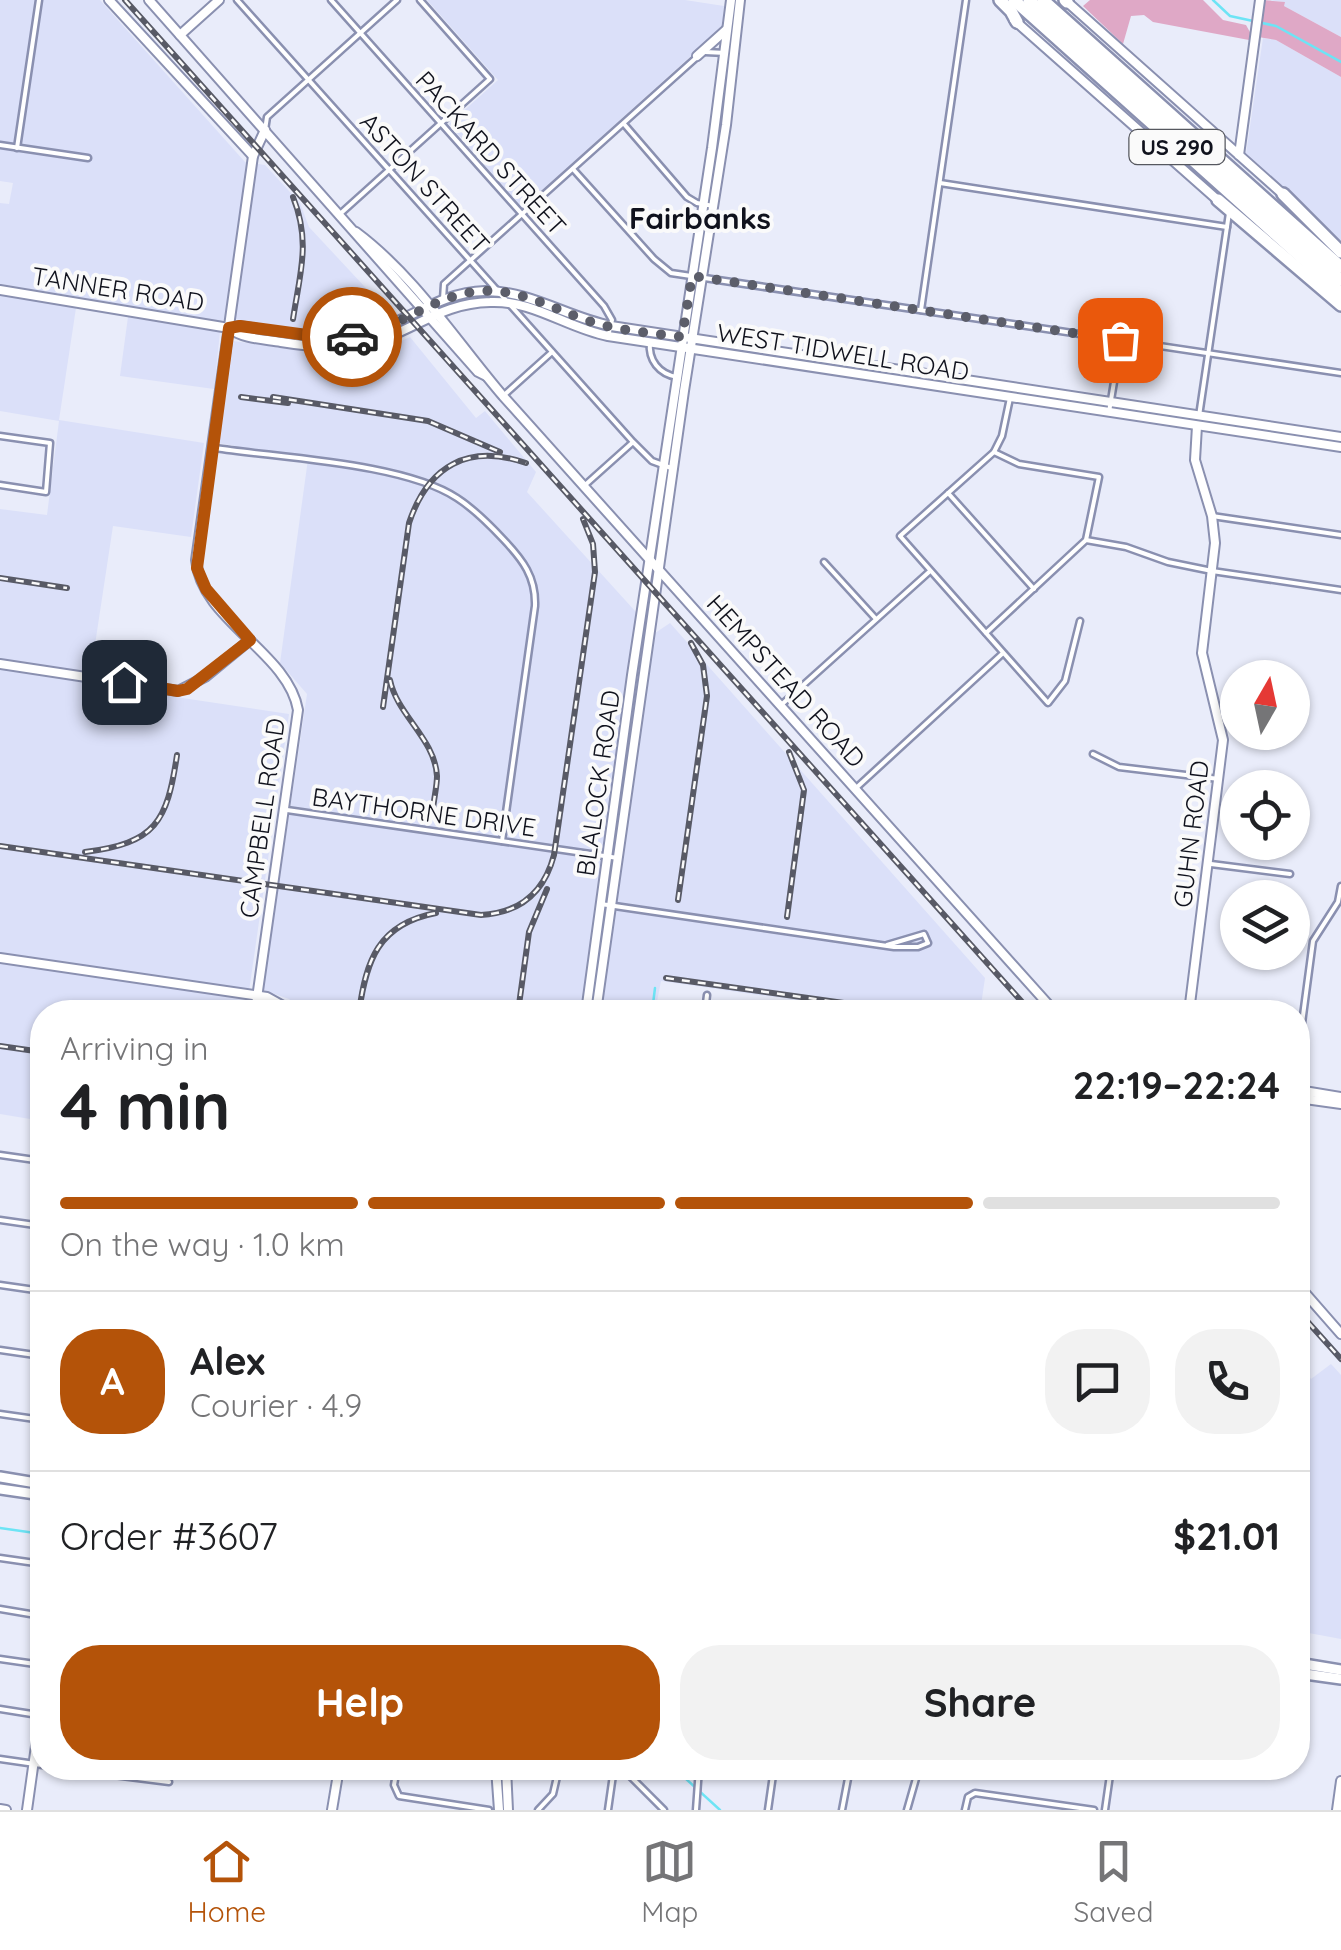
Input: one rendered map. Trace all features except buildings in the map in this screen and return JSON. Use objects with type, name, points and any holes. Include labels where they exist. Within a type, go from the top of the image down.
[{"type":"highway","points":[[996,0],[1011,10],[1016,22]]},
{"type":"highway","name":"US 290","points":[[1014,0],[1341,293]]},
{"type":"highway","points":[[1029,0],[1341,280]]},
{"type":"highway","name":"US 290","points":[[1043,0],[1341,267]]},
{"type":"highway","points":[[1283,194],[1341,249]]},
{"type":"highway","points":[[1218,200],[1341,307]]},
{"type":"main road","points":[[109,0],[253,156]]},
{"type":"main road","name":"HEMPSTEAD ROAD","points":[[148,0],[1044,1000]]},
{"type":"main road","points":[[180,35],[220,0]]},
{"type":"main road","points":[[727,53],[726,30],[734,0]]},
{"type":"main road","points":[[669,468],[677,377],[718,149],[734,0]]},
{"type":"main road","points":[[1239,155],[1260,0]]},
{"type":"main road","points":[[1066,1],[1283,194]]},
{"type":"main road","points":[[1016,22],[1341,307]]},
{"type":"main road","points":[[698,56],[726,30]]},
{"type":"main road","name":"CAMPBELL ROAD","points":[[257,1000],[298,715],[296,696],[206,589],[197,568],[253,156],[265,130]]},
{"type":"main road","name":"TANNER ROAD","points":[[0,290],[229,328]]},
{"type":"main road","name":"WEST TIDWELL ROAD","points":[[428,310],[442,299],[498,292],[526,296],[557,312],[650,342],[686,343]]},
{"type":"main road","name":"WEST TIDWELL ROAD","points":[[229,328],[237,334],[294,339],[358,336],[428,310],[479,302],[507,302],[557,312]]},
{"type":"main road","name":"WEST TIDWELL ROAD","points":[[610,331],[759,353],[823,358],[885,372],[1271,432],[1341,447]]},
{"type":"main road","points":[[669,468],[684,391],[686,343]]},
{"type":"main road","name":"WEST TIDWELL ROAD","points":[[759,353],[824,368],[885,372]]},
{"type":"main road","points":[[823,358],[824,368]]},
{"type":"main road","points":[[677,377],[684,391]]},
{"type":"main road","name":"GUHN ROAD","points":[[1191,1000],[1224,740],[1202,653],[1216,544],[1212,516],[1196,472],[1198,421]]},
{"type":"main road","name":"WEST TIDWELL ROAD","points":[[1271,432],[1341,437]]},
{"type":"main road","name":"BLALOCK ROAD","points":[[613,857],[630,784],[638,637],[669,468]]},
{"type":"main road","name":"BLALOCK ROAD","points":[[598,1000],[619,783],[660,569],[669,468]]},
{"type":"main road","points":[[634,540],[645,542],[654,537]]},
{"type":"main road","points":[[656,590],[665,586],[676,588]]},
{"type":"main road","points":[[638,637],[649,638]]},
{"type":"main road","points":[[0,664],[178,691],[205,678],[250,640]]},
{"type":"main road","points":[[619,783],[630,784]]},
{"type":"main road","name":"BLALOCK ROAD","points":[[588,1000],[607,905]]},
{"type":"main road","points":[[0,958],[275,1000]]},
{"type":"main road","points":[[590,984],[600,986]]},
{"type":"main road","points":[[1310,1096],[1341,1100]]},
{"type":"main road","points":[[1310,1299],[1341,1334]]},
{"type":"main road","points":[[0,1477],[30,1482]]},
{"type":"main road","points":[[0,1488],[30,1492]]},
{"type":"main road","points":[[1310,1667],[1341,1677]]},
{"type":"main road","points":[[1310,1674],[1341,1677]]},
{"type":"main road","points":[[26,1810],[34,1780]]},
{"type":"main road","points":[[332,1810],[337,1780]]},
{"type":"main road","points":[[497,1780],[499,1810]]},
{"type":"main road","points":[[507,1780],[508,1810]]},
{"type":"main road","points":[[1337,1810],[1341,1781]]},
{"type":"street","points":[[17,148],[40,0]]},
{"type":"street","name":"ASTON STREET","points":[[237,0],[634,442],[652,461],[669,468]]},
{"type":"street","name":"PACKARD STREET","points":[[331,0],[610,313],[610,331]]},
{"type":"street","points":[[265,130],[267,117],[397,0]]},
{"type":"street","points":[[340,214],[490,80],[420,0]]},
{"type":"street","points":[[921,310],[966,0]]},
{"type":"street","points":[[442,299],[444,284],[698,56],[709,51],[727,53]]},
{"type":"street","points":[[624,124],[687,197],[708,205]]},
{"type":"street","points":[[0,145],[88,158]]},
{"type":"street","points":[[573,169],[664,270],[1341,373]]},
{"type":"street","points":[[939,183],[1227,227]]},
{"type":"street","name":"GUHN ROAD","points":[[1198,421],[1229,211]]},
{"type":"street","points":[[1110,408],[1120,340]]},
{"type":"street","points":[[650,342],[651,359],[665,373],[677,377]]},
{"type":"street","points":[[504,396],[552,351]]},
{"type":"street","points":[[1010,392],[1004,428],[994,452],[900,536],[1048,703],[1065,682],[1080,621]]},
{"type":"street","points":[[0,436],[50,443],[46,492],[0,484]]},
{"type":"street","points":[[584,486],[634,442]]},
{"type":"street","points":[[212,447],[397,474],[428,484],[456,497],[480,515],[520,557],[534,580],[535,606],[502,841]]},
{"type":"street","points":[[986,632],[1086,540],[1099,476],[1019,464],[994,452]]},
{"type":"street","points":[[948,493],[1034,589]]},
{"type":"street","points":[[1212,516],[1341,535]]},
{"type":"street","points":[[1086,540],[1212,571],[1341,590]]},
{"type":"street","points":[[824,562],[876,620]]},
{"type":"street","points":[[780,706],[929,571]]},
{"type":"street","points":[[854,789],[1003,653]]},
{"type":"street","points":[[1093,754],[1119,766],[1219,779]]},
{"type":"street","name":"BAYTHORNE DRIVE","points":[[284,810],[613,857]]},
{"type":"street","points":[[1207,864],[1290,874]]},
{"type":"street","points":[[1305,1000],[1313,942],[1338,902],[1341,886]]},
{"type":"street","points":[[607,905],[905,948],[928,942],[924,934],[887,945]]},
{"type":"street","points":[[706,1000],[707,995]]},
{"type":"street","points":[[0,1155],[30,1160]]},
{"type":"street","points":[[0,1220],[30,1224]]},
{"type":"street","points":[[0,1286],[30,1290]]},
{"type":"street","points":[[0,1350],[30,1354]]},
{"type":"street","points":[[0,1414],[30,1418]]},
{"type":"street","points":[[0,1558],[30,1562]]},
{"type":"street","points":[[0,1610],[30,1614]]},
{"type":"street","points":[[0,1659],[30,1663]]},
{"type":"street","points":[[0,1710],[30,1714]]},
{"type":"street","points":[[0,1760],[30,1764]]},
{"type":"street","points":[[153,1780],[169,1782]]},
{"type":"street","points":[[396,1780],[396,1793],[404,1798],[488,1810]]},
{"type":"street","points":[[538,1810],[554,1794],[557,1780]]},
{"type":"street","points":[[608,1810],[612,1780]]},
{"type":"street","points":[[634,1780],[664,1810]]},
{"type":"street","points":[[696,1810],[697,1780]]},
{"type":"street","points":[[768,1810],[772,1780]]},
{"type":"street","points":[[842,1810],[848,1780]]},
{"type":"street","points":[[907,1810],[916,1780]]},
{"type":"street","points":[[1105,1810],[1109,1780]]},
{"type":"street","points":[[966,1810],[970,1796],[975,1793],[1094,1810]]},
{"type":"shaded area","points":[[0,0],[100,0],[245,162],[265,165],[300,203],[309,227],[391,315],[363,329],[324,333],[235,319],[219,321],[0,284],[0,203],[9,204],[13,183],[0,181]]},
{"type":"shaded area","points":[[427,0],[685,0],[724,6],[722,28],[522,208],[449,124],[498,80]]},
{"type":"shaded area","points":[[1090,0],[1203,0],[1223,20],[1246,25],[1251,34],[1249,40],[1153,22],[1144,15],[1131,16],[1123,44],[1083,6]]},
{"type":"shaded area","points":[[1263,0],[1285,2],[1284,6],[1341,37],[1341,77],[1276,40],[1258,37]]},
{"type":"shaded area","points":[[1268,0],[1341,0],[1341,37],[1284,6],[1284,2]]},
{"type":"shaded area","points":[[1263,38],[1276,40],[1341,77],[1341,241],[1246,154]]},
{"type":"shaded area","points":[[0,295],[76,308],[59,420],[204,443],[191,537],[113,526],[89,684],[289,714],[248,1000],[30,1000],[30,1119],[0,1114],[0,509],[47,515],[59,421],[0,411]]},
{"type":"shaded area","points":[[128,317],[220,332],[214,389],[120,376]]},
{"type":"shaded area","points":[[410,337],[476,418],[485,411],[536,472],[527,492],[655,633],[670,623],[985,978],[982,1000],[795,1000],[661,981],[657,1000],[290,1000],[263,990],[307,694],[280,663],[308,459],[218,443],[233,341],[325,353],[386,348]]},
{"type":"shaded area","points":[[1331,1364],[1341,1375],[1341,1639],[1310,1633],[1310,1378]]},
{"type":"waterway","points":[[1213,0],[1230,16],[1276,26],[1341,62]]},
{"type":"waterway","points":[[654,1000],[655,988]]},
{"type":"waterway","points":[[0,1528],[30,1532]]},
{"type":"waterway","points":[[687,1780],[720,1810]]},
{"type":"railway","points":[[125,0],[1020,1000]]},
{"type":"railway","points":[[293,197],[303,243],[293,319]]},
{"type":"railway","points":[[241,397],[288,403]]},
{"type":"railway","points":[[273,397],[428,421],[500,452]]},
{"type":"railway","points":[[383,707],[409,523],[417,503],[439,474],[469,458],[505,457],[526,463]]},
{"type":"railway","points":[[0,846],[481,915],[518,905],[537,890],[554,855],[595,572],[593,544],[583,519]]},
{"type":"railway","points":[[0,578],[67,588]]},
{"type":"railway","points":[[678,900],[707,696],[703,665],[691,643]]},
{"type":"railway","points":[[390,680],[400,705],[435,763],[433,809]]},
{"type":"railway","points":[[787,917],[804,790],[789,752]]},
{"type":"railway","points":[[85,852],[128,842],[154,825],[168,797],[177,755]]},
{"type":"railway","points":[[520,1000],[529,932],[547,889]]},
{"type":"railway","points":[[361,1000],[371,961],[388,936],[416,918],[436,913]]},
{"type":"railway","points":[[666,978],[823,1000]]},
{"type":"railway","points":[[0,1046],[30,1050]]},
{"type":"railway","points":[[1310,1324],[1341,1359]]},
{"type":"way so far","points":[[352,337],[442,299],[482,291],[526,296],[596,323],[682,337],[692,276],[1120,340]]},
{"type":"district","name":"Fairbanks","points":[[700,219]]},
{"type":"route","points":[[124,682],[187,689],[250,640],[206,589],[197,568],[229,328],[352,337]]}]
